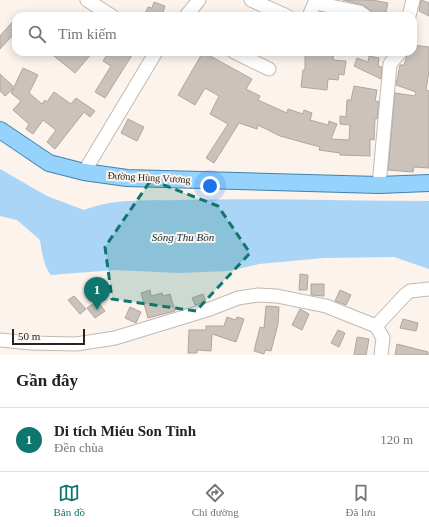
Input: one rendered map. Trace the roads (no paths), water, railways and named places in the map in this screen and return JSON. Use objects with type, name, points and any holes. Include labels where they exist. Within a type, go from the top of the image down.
[{"type":"main road","name":"Đường Hùng Vương","points":[[0,130],[49,163],[84,172],[127,178],[380,184],[429,183]]},
{"type":"street","points":[[87,0],[106,12]]},
{"type":"street","points":[[189,12],[199,0]]},
{"type":"street","points":[[251,0],[278,12]]},
{"type":"street","points":[[410,12],[413,0]]},
{"type":"street","points":[[311,12],[315,2],[359,12]]},
{"type":"street","points":[[84,172],[154,56]]},
{"type":"street","points":[[242,56],[269,69]]},
{"type":"street","points":[[380,184],[389,57]]},
{"type":"street","points":[[376,326],[410,291],[429,289]]},
{"type":"street","points":[[0,340],[31,349],[115,338],[210,309],[238,298],[258,295],[277,296],[326,306],[376,326],[383,338],[381,355]]},
{"type":"water","name":"Sông Thu Bồn","points":[[0,169],[47,196],[84,210],[95,206],[119,202],[144,200],[242,199],[429,201],[429,269],[394,257],[324,258],[259,264],[228,271],[178,273],[115,270],[51,275],[42,254],[40,240],[17,220],[0,216]]},
{"type":"place","name":"Di tích Miéu Son Tinh","points":[[97,310]]}]
